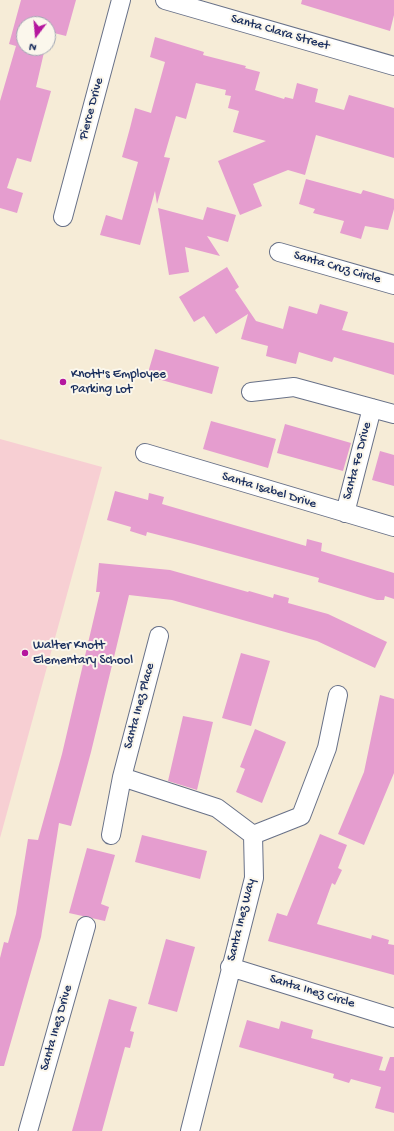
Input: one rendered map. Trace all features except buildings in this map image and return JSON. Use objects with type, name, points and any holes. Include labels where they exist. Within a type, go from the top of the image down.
[{"type":"street","name":"Pierce Drive","points":[[63,217],[121,0]]},
{"type":"street","name":"Santa Clara Street","points":[[165,0],[394,66]]},
{"type":"street","name":"Santa Cruz Circle","points":[[279,252],[394,285]]},
{"type":"street","points":[[251,392],[294,387],[394,414]]},
{"type":"street","name":"Santa Fe Drive","points":[[344,513],[372,408]]},
{"type":"street","name":"Santa Isabel Drive","points":[[145,453],[394,527]]},
{"type":"street","name":"Santa Inez Place","points":[[111,835],[122,777],[159,636]]},
{"type":"street","points":[[122,777],[217,808],[253,835],[301,816],[327,748],[338,695]]},
{"type":"street","name":"Santa Inez Way","points":[[190,1131],[230,967],[254,878],[253,835]]},
{"type":"street","name":"Santa Inez Drive","points":[[29,1131],[86,926]]},
{"type":"street","name":"Santa Inez Circle","points":[[230,967],[394,1018]]},
{"type":"shaded area","name":"Walter Knott Elementary School","points":[[0,439],[102,467],[0,838]]},
{"type":"place","name":"Knott's Employee Parking Lot","points":[[63,382]]},
{"type":"place","name":"Walter Knott Elementary School","points":[[25,653]]}]
